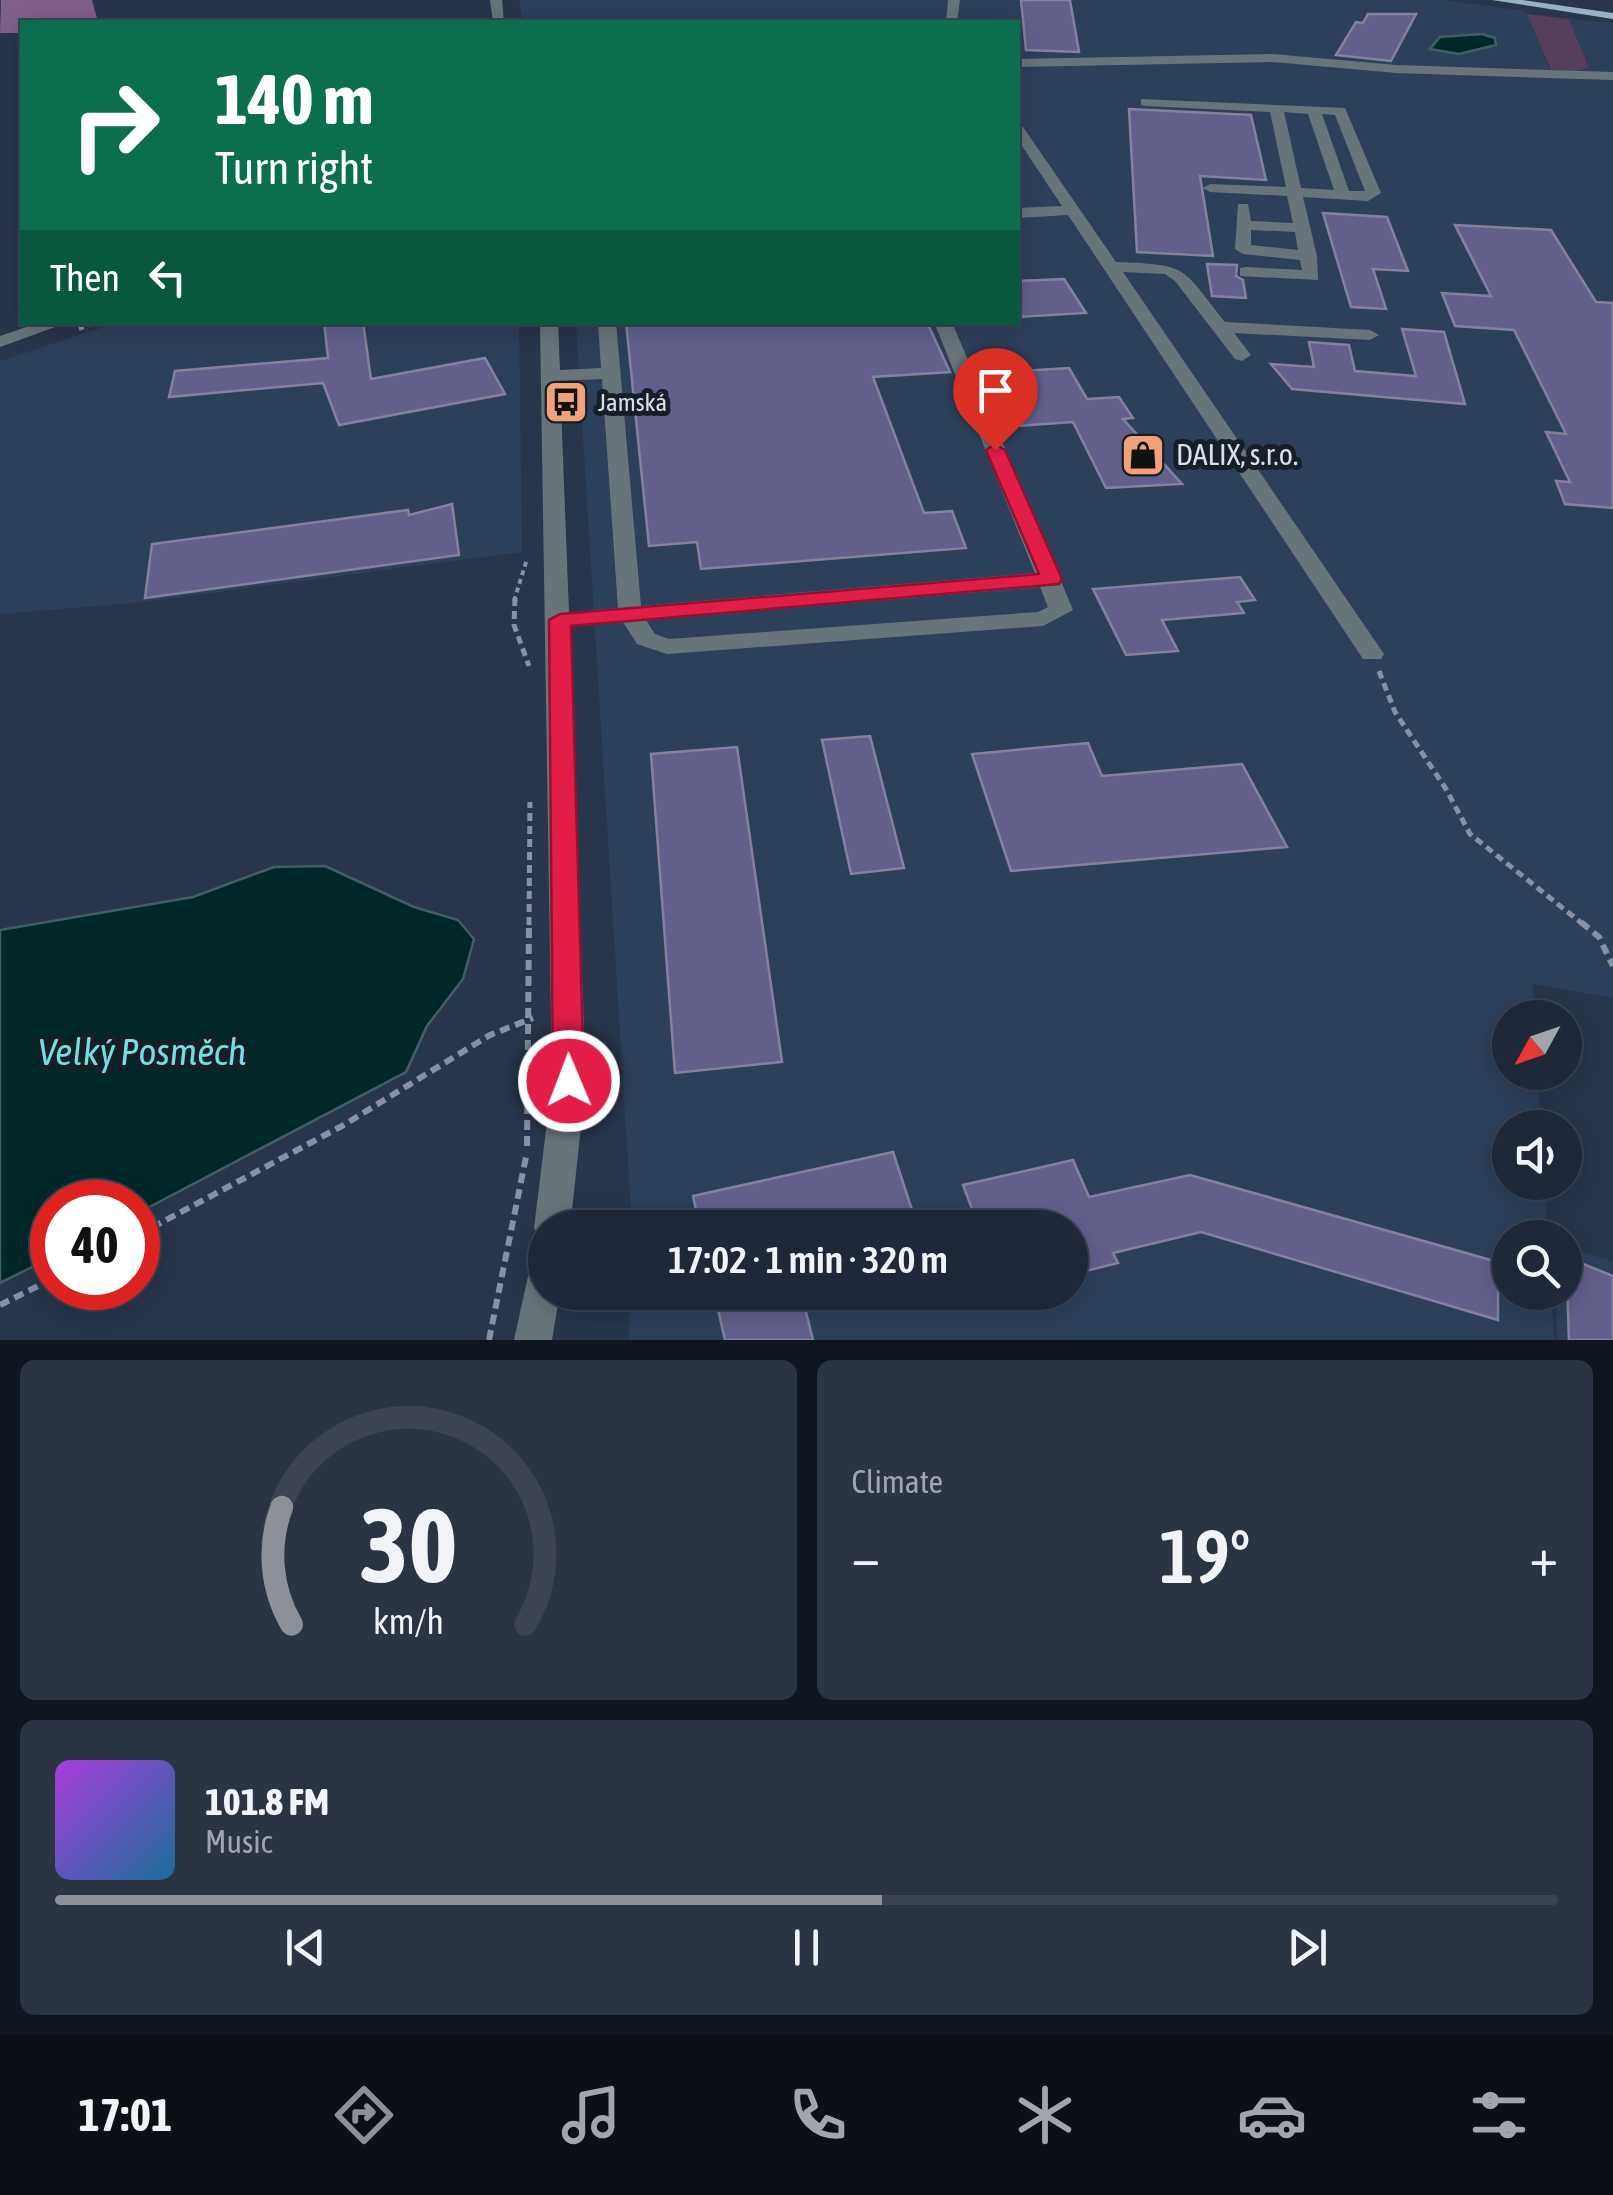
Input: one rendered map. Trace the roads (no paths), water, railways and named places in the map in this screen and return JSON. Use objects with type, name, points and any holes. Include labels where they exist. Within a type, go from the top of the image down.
[{"type":"main road","points":[[1498,0],[1613,16]]},
{"type":"street","points":[[1020,63],[1272,58],[1396,69],[1613,76]]},
{"type":"street","points":[[1146,102],[1340,111],[1373,193],[1210,188]]},
{"type":"street","points":[[1276,108],[1343,195]]},
{"type":"street","points":[[1246,272],[1312,276],[1294,192],[1309,155],[1314,110]]},
{"type":"street","points":[[1020,133],[1372,654]]},
{"type":"street","points":[[1309,155],[1357,157]]},
{"type":"street","points":[[1243,207],[1243,250],[1309,256]]},
{"type":"street","points":[[1020,213],[1072,210]]},
{"type":"street","points":[[1246,226],[1302,228]]},
{"type":"street","points":[[1110,267],[1169,270],[1181,276],[1242,354]]},
{"type":"street","points":[[0,342],[51,325]]},
{"type":"street","points":[[549,325],[560,620],[569,1081],[554,1210]]},
{"type":"street","points":[[607,325],[630,614],[646,639],[667,647],[1044,619],[1061,610],[944,325]]},
{"type":"street","points":[[1220,327],[1370,335]]},
{"type":"street","points":[[551,376],[612,373]]},
{"type":"street","points":[[560,620],[1051,579]]},
{"type":"street","points":[[533,1340],[538,1310]]},
{"type":"water","points":[[1482,34],[1495,38],[1496,45],[1459,54],[1430,49],[1440,37]]},
{"type":"water","name":"Velký Posměch","points":[[325,866],[414,907],[458,920],[474,939],[463,979],[427,1026],[406,1072],[160,1201],[160,1180],[30,1180],[30,1268],[0,1283],[0,930],[193,897],[274,867]]},
{"type":"place","name":"Jamská","points":[[566,402]]},
{"type":"place","name":"DALIX, s.r.o.","points":[[1143,455]]}]
